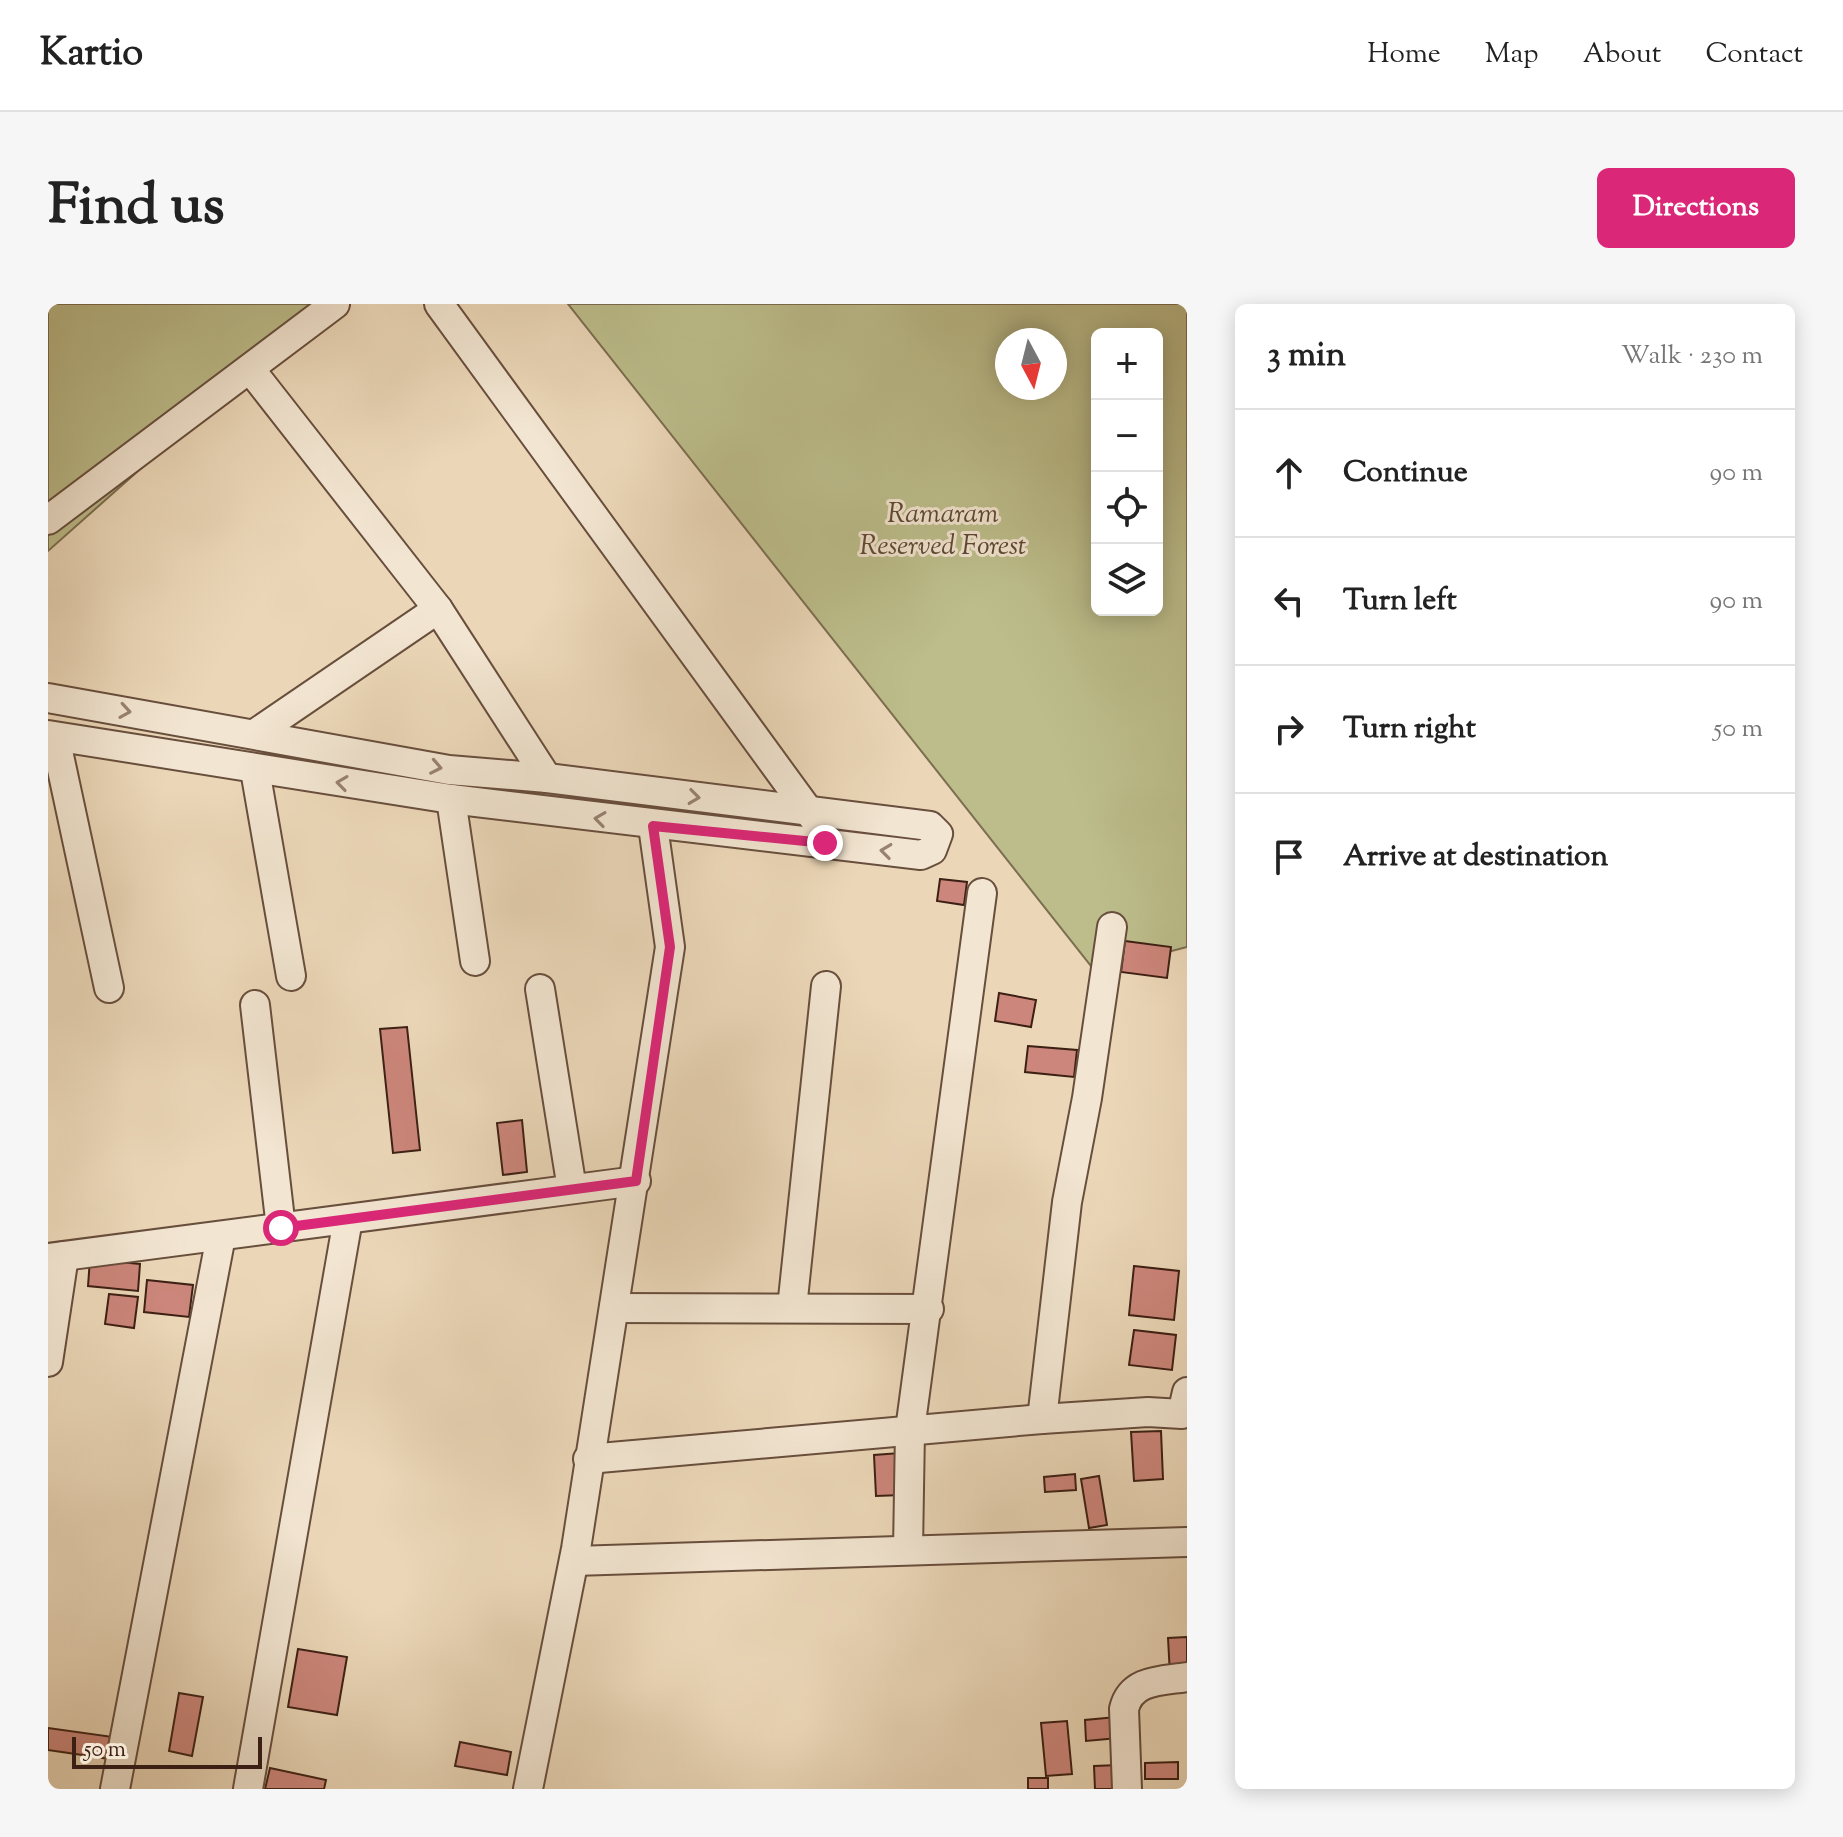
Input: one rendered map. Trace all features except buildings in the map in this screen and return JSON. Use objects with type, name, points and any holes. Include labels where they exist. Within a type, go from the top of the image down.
[{"type":"street","points":[[48,520],[335,304]]},
{"type":"street","points":[[439,304],[810,811],[825,843]]},
{"type":"street","points":[[250,369],[438,609],[547,778]]},
{"type":"street","points":[[256,733],[438,609]]},
{"type":"street","points":[[48,698],[449,770],[547,778],[930,826],[938,834],[932,850],[921,855],[653,826],[255,770],[51,736],[109,988]]},
{"type":"street","points":[[255,770],[291,976]]},
{"type":"street","points":[[451,799],[475,961]]},
{"type":"street","points":[[528,1789],[574,1561],[588,1459],[636,1181],[670,947],[653,826]]},
{"type":"street","points":[[908,1550],[910,1430],[929,1309],[982,893]]},
{"type":"street","points":[[1042,1419],[1067,1202],[1087,1098],[1112,927]]},
{"type":"street","points":[[792,1308],[826,986]]},
{"type":"street","points":[[540,989],[572,1189]]},
{"type":"street","points":[[255,1005],[281,1228]]},
{"type":"street","points":[[48,1362],[56,1257],[636,1181]]},
{"type":"street","points":[[248,1789],[348,1219]]},
{"type":"street","points":[[115,1789],[221,1236]]},
{"type":"street","points":[[614,1308],[929,1309]]},
{"type":"street","points":[[588,1459],[1042,1419],[1148,1412],[1182,1414],[1187,1392]]},
{"type":"street","points":[[574,1561],[1187,1542]]},
{"type":"street","points":[[1127,1789],[1124,1709],[1127,1697],[1145,1683],[1187,1677]]},
{"type":"green space","points":[[48,304],[326,304],[48,551]]},
{"type":"green space","name":"Ramaram Reserved Forest","points":[[568,304],[1187,304],[1187,947],[1095,971]]},
{"type":"route","points":[[281,1228],[636,1181],[670,947],[653,826],[825,843]]}]
